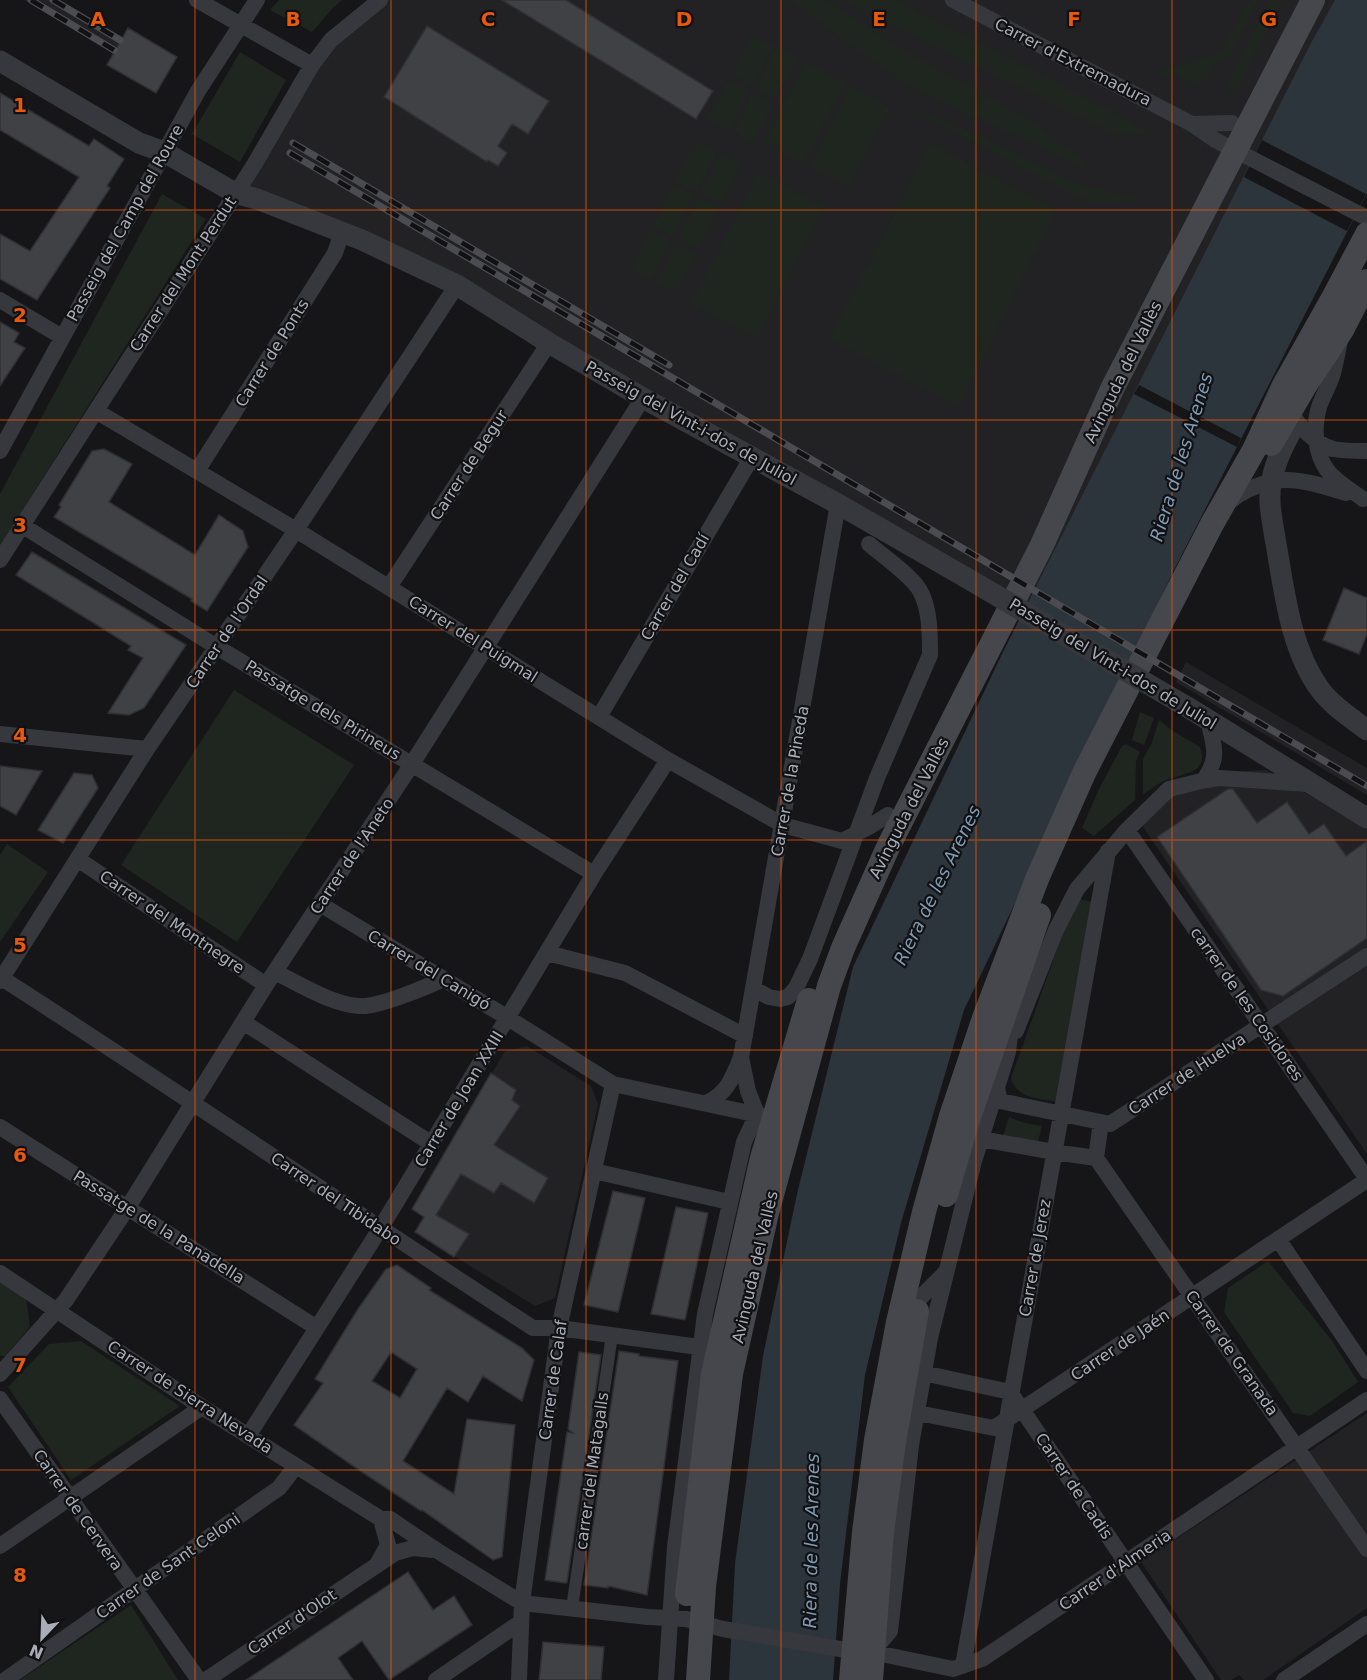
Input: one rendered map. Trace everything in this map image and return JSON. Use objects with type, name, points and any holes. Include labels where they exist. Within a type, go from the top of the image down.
[{"type":"main road","name":"Avinguda del Vallès","points":[[682,1680],[704,1587],[731,1374],[779,1167],[829,986],[889,845],[1042,545],[1117,380],[1235,144],[1295,0]]},
{"type":"main road","name":"Avinguda del Vallès","points":[[698,1680],[695,1623],[688,1584],[713,1374],[750,1208],[764,1117],[791,1055],[828,944],[856,877],[867,835],[888,815],[976,648],[1104,376],[1313,0]]},
{"type":"main road","points":[[906,1369],[898,1322],[924,1212],[961,1088],[1021,920],[1065,813],[1221,507],[1254,450],[1288,377],[1332,300],[1365,223]]},
{"type":"main road","points":[[851,1680],[856,1650],[864,1532],[899,1409],[920,1298],[940,1214],[974,1131],[1017,981],[1053,874],[1075,817],[1100,765],[1243,492],[1293,416],[1367,281]]},
{"type":"main road","points":[[856,1650],[871,1680]]},
{"type":"street","points":[[197,0],[312,65]]},
{"type":"street","name":"Passeig del Camp del Roure","points":[[0,452],[198,91],[257,0]]},
{"type":"street","name":"Carrer del Mont Perdut","points":[[0,560],[254,165],[312,65],[331,40],[380,0]]},
{"type":"street","name":"Carrer d'Extremadura","points":[[953,0],[1235,144]]},
{"type":"street","name":"Passeig del Vint-i-dos de Juliol","points":[[0,61],[139,143],[164,152],[235,193],[257,198],[342,232],[458,285],[549,343],[643,398],[838,504],[1189,708],[1367,818]]},
{"type":"street","name":"Carrer d'Extremadura","points":[[1192,124],[1215,125],[1235,144]]},
{"type":"street","points":[[1235,144],[1365,223]]},
{"type":"street","name":"Carrer de Ponts","points":[[197,471],[335,253],[342,232]]},
{"type":"street","name":"Carrer de l'Ordal","points":[[1,979],[79,860],[147,749],[218,647],[458,285]]},
{"type":"street","points":[[0,300],[62,337]]},
{"type":"street","points":[[1332,300],[1312,350],[1291,390],[1289,400],[1293,416],[1316,439],[1332,448],[1367,452]]},
{"type":"street","points":[[1336,338],[1334,372],[1319,407],[1315,426],[1316,439],[1322,462],[1327,471],[1336,481],[1365,500]]},
{"type":"street","name":"Carrer de Begur","points":[[389,587],[549,343]]},
{"type":"street","name":"Carrer de l'Aneto","points":[[0,1374],[66,1300],[128,1207],[271,978],[412,764],[643,398]]},
{"type":"street","name":"Carrer del Puigmal","points":[[96,411],[296,530],[668,760],[783,825],[842,841],[867,835]]},
{"type":"street","points":[[1293,416],[1271,480],[1270,513],[1281,581],[1292,628],[1302,656],[1318,687],[1335,706],[1367,730]]},
{"type":"street","name":"Carrer del Cadí","points":[[599,717],[752,457]]},
{"type":"street","points":[[1221,507],[1243,492],[1271,480],[1308,481],[1365,500]]},
{"type":"street","name":"Carrer de la Pineda","points":[[706,1103],[723,1093],[731,1082],[741,1057],[838,504]]},
{"type":"street","name":"Passatge dels Pirineus","points":[[22,526],[594,874]]},
{"type":"street","name":"Avinguda del Vallès","points":[[754,988],[769,998],[780,999],[788,997],[796,988],[867,835],[877,778],[930,655],[927,612],[919,590],[869,544]]},
{"type":"street","points":[[1204,780],[1216,756],[1208,720]]},
{"type":"street","points":[[0,734],[147,749]]},
{"type":"street","name":"Carrer de Joan XXIII","points":[[248,1436],[380,1229],[594,874],[668,760]]},
{"type":"street","points":[[856,1650],[890,1631],[910,1451],[899,1409],[906,1369],[945,1273],[974,1131],[997,1088],[1008,1052],[1056,930],[1077,889],[1127,830],[1169,789],[1220,778],[1310,783]]},
{"type":"street","name":"carrer de les Cosidores","points":[[1127,830],[1367,1179]]},
{"type":"street","name":"Carrer de Jerez","points":[[959,1671],[1007,1420],[1010,1392],[1108,851]]},
{"type":"street","name":"Carrer del Montnegre","points":[[79,860],[271,978],[326,996],[363,1007],[375,1005],[443,979]]},
{"type":"street","name":"Carrer del Canigó","points":[[320,904],[613,1084],[764,1117]]},
{"type":"street","points":[[547,953],[624,973],[745,1036]]},
{"type":"street","name":"Carrer de Huelva","points":[[1101,1122],[1110,1124],[1367,956]]},
{"type":"street","name":"Carrer del Tibidabo","points":[[1,979],[193,1102],[380,1229],[533,1328],[559,1328],[699,1347]]},
{"type":"street","points":[[1008,1052],[1017,981]]},
{"type":"street","points":[[243,1022],[432,1143]]},
{"type":"street","name":"Carrer de la Pineda","points":[[741,1057],[748,1091],[778,1136],[779,1167]]},
{"type":"street","name":"Carrer de Calaf","points":[[519,1680],[522,1603],[559,1328],[613,1084]]},
{"type":"street","points":[[961,1088],[974,1131]]},
{"type":"street","points":[[974,1131],[1054,1152],[1096,1158],[1101,1122],[1000,1101],[997,1088]]},
{"type":"street","name":"Avinguda del Vallès","points":[[666,1680],[695,1623],[675,1547],[699,1347],[744,1142],[764,1117]]},
{"type":"street","name":"Passatge de la Panadella","points":[[0,1127],[317,1328]]},
{"type":"street","name":"Carrer de Granada","points":[[1096,1158],[1367,1549]]},
{"type":"street","points":[[594,1171],[729,1202]]},
{"type":"street","name":"Carrer de Jaén","points":[[1023,1410],[1367,1179]]},
{"type":"street","points":[[1278,1239],[1367,1371]]},
{"type":"street","name":"Carrer de Sierra Nevada","points":[[0,1273],[202,1407],[381,1519],[390,1519],[522,1603]]},
{"type":"street","points":[[920,1298],[945,1273]]},
{"type":"street","name":"carrer del Matagalls","points":[[572,1608],[612,1335]]},
{"type":"street","points":[[906,1369],[1010,1392]]},
{"type":"street","name":"Carrer de Cadis","points":[[1010,1392],[1206,1680]]},
{"type":"street","name":"Carrer de Cervera","points":[[0,1399],[199,1680]]},
{"type":"street","name":"Carrer d'Almeria","points":[[959,1671],[982,1659],[1367,1400]]},
{"type":"street","points":[[0,1546],[202,1407]]},
{"type":"street","points":[[899,1409],[994,1428],[1023,1410]]},
{"type":"street","name":"Carrer de Sant Celoni","points":[[5,1680],[279,1488],[296,1466]]},
{"type":"street","points":[[377,1563],[388,1545],[381,1519]]},
{"type":"street","points":[[377,1563],[395,1553],[413,1548],[436,1550]]},
{"type":"street","name":"Carrer d'Olot","points":[[206,1680],[377,1563]]},
{"type":"street","points":[[522,1603],[695,1623],[856,1650],[959,1671]]},
{"type":"street","points":[[436,1680],[521,1622]]},
{"type":"street","points":[[1284,1680],[1367,1624]]},
{"type":"shaded area","points":[[24,0],[60,0],[123,37],[113,52]]},
{"type":"shaded area","points":[[279,0],[342,0],[312,32],[270,10]]},
{"type":"shaded area","points":[[376,0],[1342,0],[1098,653],[539,333],[246,192],[295,94]]},
{"type":"shaded area","points":[[790,0],[825,0],[900,48],[1038,125],[1088,165],[1086,168],[906,85]]},
{"type":"shaded area","points":[[842,0],[896,0],[1154,134],[1116,135]]},
{"type":"shaded area","points":[[1249,0],[1258,0],[1229,57],[1212,65],[1207,80],[1194,84],[1178,73],[1160,77],[1158,72],[1221,52]]},
{"type":"shaded area","points":[[1271,0],[1283,0],[1235,93],[1225,88]]},
{"type":"shaded area","points":[[752,36],[773,46],[752,86],[732,75]]},
{"type":"shaded area","points":[[776,47],[797,58],[776,97],[756,87]]},
{"type":"shaded area","points":[[240,52],[286,80],[240,162],[192,134]]},
{"type":"shaded area","points":[[806,62],[845,83],[803,163],[764,142]]},
{"type":"shaded area","points":[[728,80],[749,90],[729,130],[708,119]]},
{"type":"shaded area","points":[[850,86],[890,107],[849,186],[810,166]]},
{"type":"shaded area","points":[[753,93],[773,103],[753,143],[733,132]]},
{"type":"shaded area","points":[[911,110],[930,115],[984,138],[1079,184],[1145,201],[1091,203]]},
{"type":"shaded area","points":[[697,141],[717,151],[697,191],[676,181]]},
{"type":"shaded area","points":[[930,144],[1057,209],[959,406],[829,339]]},
{"type":"shaded area","points":[[721,153],[742,164],[722,203],[701,193]]},
{"type":"shaded area","points":[[758,172],[825,207],[757,338],[691,304]]},
{"type":"shaded area","points":[[673,185],[694,195],[673,236],[653,226]]},
{"type":"shaded area","points":[[162,194],[206,219],[0,546],[0,494]]},
{"type":"shaded area","points":[[698,197],[719,208],[698,249],[678,239]]},
{"type":"shaded area","points":[[651,231],[671,241],[651,280],[631,269]]},
{"type":"shaded area","points":[[676,244],[696,254],[676,293],[656,283]]},
{"type":"shaded area","points":[[1186,662],[1367,768],[1367,795],[1176,682]]},
{"type":"shaded area","points":[[234,690],[354,765],[237,942],[121,865]]},
{"type":"shaded area","points":[[1140,712],[1154,718],[1144,745],[1132,740]]},
{"type":"shaded area","points":[[1159,720],[1200,747],[1201,763],[1198,768],[1164,781],[1143,794],[1143,759],[1152,743]]},
{"type":"shaded area","points":[[1126,744],[1140,752],[1136,761],[1135,800],[1094,836],[1082,828],[1099,789],[1122,746]]},
{"type":"shaded area","points":[[1266,770],[1367,829],[1367,1154],[1143,827],[1151,797],[1197,773]]},
{"type":"shaded area","points":[[7,844],[48,872],[0,942],[0,855]]},
{"type":"shaded area","points":[[1079,899],[1094,902],[1057,1102],[1023,1094],[1011,1078],[1063,933]]},
{"type":"shaded area","points":[[527,1046],[591,1086],[598,1104],[555,1298],[535,1306],[415,1232],[424,1217],[412,1209],[505,1051]]},
{"type":"shaded area","points":[[1009,1117],[1042,1126],[1038,1142],[1003,1136]]},
{"type":"shaded area","points":[[1268,1261],[1333,1342],[1358,1382],[1310,1416],[1293,1413],[1224,1312],[1228,1288]]},
{"type":"shaded area","points":[[0,1281],[26,1298],[30,1327],[5,1356],[0,1356]]},
{"type":"shaded area","points":[[81,1341],[180,1406],[71,1480],[8,1387],[49,1344]]},
{"type":"shaded area","points":[[1367,1413],[1367,1608],[1263,1680],[1244,1680],[1239,1675],[1231,1680],[1221,1680],[1141,1562]]},
{"type":"shaded area","points":[[131,1605],[178,1680],[20,1680]]},
{"type":"water","name":"Riera de les Arenes","points":[[1335,0],[1367,0],[1367,193],[1173,572],[964,1010],[901,1223],[865,1375],[840,1584],[833,1680],[729,1680],[735,1564],[763,1356],[797,1194],[853,967],[1002,654],[1311,43]]},
{"type":"pier","points":[[1262,140],[1366,194],[1347,231],[1244,177]]},
{"type":"pier","points":[[1139,385],[1241,438],[1237,447],[1134,394]]},
{"type":"building","points":[[502,0],[566,0],[713,91],[696,119]]},
{"type":"building","points":[[427,26],[549,101],[528,134],[512,124],[498,146],[507,153],[498,166],[488,160],[487,162],[384,97]]},
{"type":"building","points":[[128,28],[177,57],[156,93],[107,65]]},
{"type":"building","points":[[0,93],[89,146],[94,139],[124,159],[107,186],[110,188],[37,300],[0,279],[0,234],[30,251],[79,177],[0,130]]},
{"type":"building","points":[[0,322],[19,333],[14,342],[25,348],[0,386]]},
{"type":"building","points":[[104,449],[132,464],[109,502],[195,555],[219,515],[243,531],[248,547],[207,611],[191,601],[192,599],[54,517],[92,451]]},
{"type":"building","points":[[32,552],[186,645],[144,708],[129,715],[108,713],[143,658],[128,650],[131,646],[16,575]]},
{"type":"building","points":[[1344,588],[1367,598],[1367,634],[1359,654],[1323,640]]},
{"type":"building","points":[[0,766],[42,771],[16,815],[0,806]]},
{"type":"building","points":[[74,773],[92,775],[98,788],[63,843],[38,830]]},
{"type":"building","points":[[1228,789],[1233,789],[1257,823],[1287,802],[1309,834],[1324,824],[1346,856],[1367,841],[1367,938],[1283,996],[1261,990],[1157,837]]},
{"type":"building","points":[[491,1073],[516,1090],[512,1100],[520,1106],[494,1145],[548,1178],[534,1203],[501,1183],[494,1193],[461,1174],[436,1215],[469,1234],[454,1257],[415,1232],[424,1217],[412,1209]]},
{"type":"building","points":[[613,1191],[645,1198],[618,1312],[584,1305]]},
{"type":"building","points":[[676,1207],[708,1213],[685,1320],[651,1314]]},
{"type":"building","points":[[397,1265],[431,1288],[429,1290],[522,1348],[534,1360],[522,1401],[483,1376],[468,1402],[447,1388],[403,1461],[454,1494],[467,1419],[515,1425],[502,1557],[493,1560],[294,1425],[323,1383],[315,1379],[358,1309],[386,1269]],"holes":[[[391,1352],[417,1369],[400,1398],[372,1381]]]},
{"type":"building","points":[[619,1351],[678,1361],[647,1595],[608,1586],[608,1588],[584,1585]]},
{"type":"building","points":[[579,1352],[601,1355],[567,1582],[565,1583],[545,1580],[567,1432],[573,1433],[568,1429]]},
{"type":"building","points":[[408,1572],[433,1610],[454,1596],[472,1625],[389,1680],[362,1641],[338,1658],[353,1680],[246,1680]]},
{"type":"building","points":[[543,1642],[604,1647],[601,1680],[539,1680]]},
{"type":"railway","points":[[31,0],[114,50]]},
{"type":"railway","points":[[53,0],[120,40]]},
{"type":"railway","points":[[293,143],[669,365]]},
{"type":"railway","points":[[290,153],[1367,786]]}]
